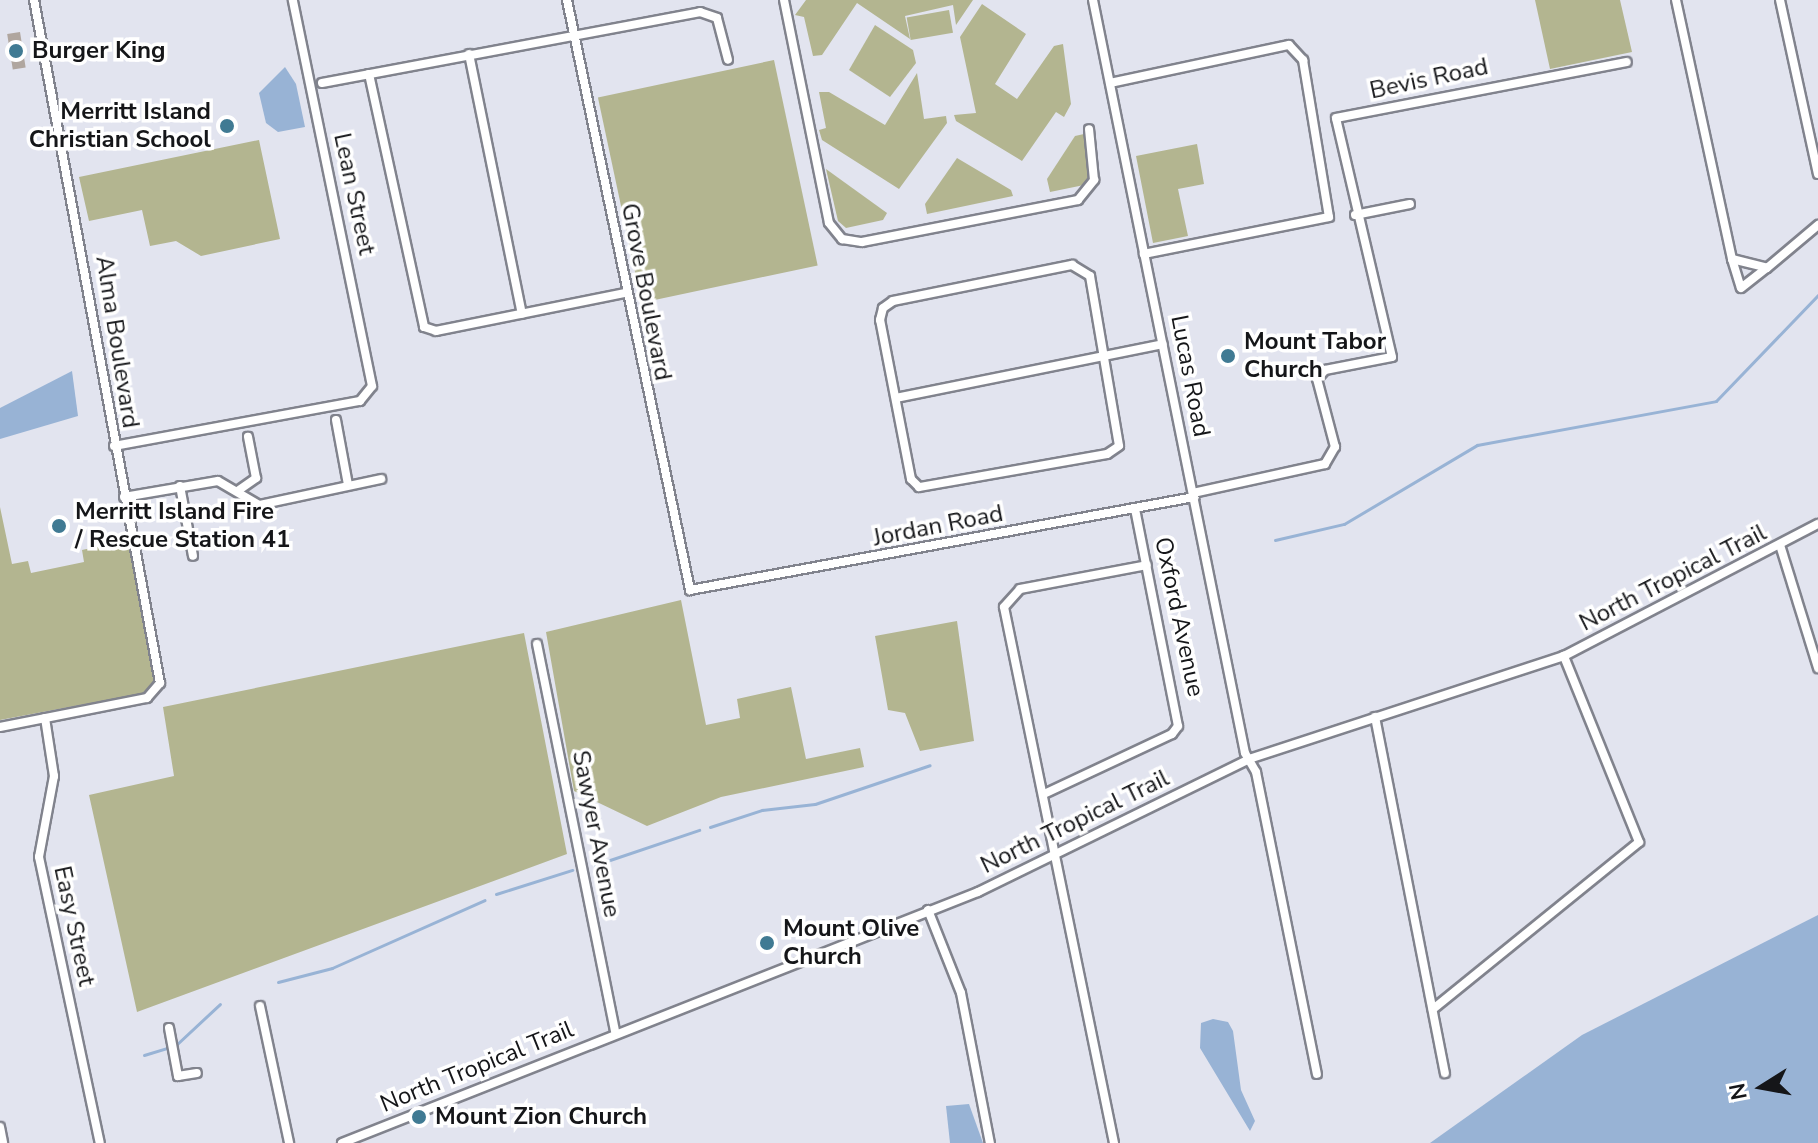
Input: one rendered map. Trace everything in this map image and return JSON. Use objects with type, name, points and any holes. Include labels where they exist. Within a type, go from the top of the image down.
[{"type":"street","name":"Alma Boulevard","points":[[34,0],[114,446],[160,675],[157,689],[147,698],[45,718]]},
{"type":"street","name":"Lean Street","points":[[114,446],[368,396],[372,386],[293,0]]},
{"type":"street","name":"Grove Boulevard","points":[[567,0],[625,293],[690,590]]},
{"type":"street","points":[[784,0],[829,223],[842,239],[862,242],[1078,200],[1094,180],[1089,129]]},
{"type":"street","name":"Lucas Road","points":[[1093,0],[1193,495],[1317,1074]]},
{"type":"street","points":[[1676,0],[1741,288],[1818,225]]},
{"type":"street","points":[[1780,0],[1818,174]]},
{"type":"street","points":[[322,83],[574,33],[707,12],[720,24],[728,60]]},
{"type":"street","points":[[1110,83],[1289,45],[1303,60],[1329,217],[1144,254]]},
{"type":"street","points":[[469,54],[522,314]]},
{"type":"street","name":"Bevis Road","points":[[1193,495],[1333,458],[1317,379],[1325,370],[1392,357],[1355,215],[1336,118],[1627,62]]},
{"type":"street","points":[[369,74],[424,327],[436,331],[625,293]]},
{"type":"street","points":[[1355,215],[1410,204]]},
{"type":"street","points":[[1732,259],[1749,266],[1767,268]]},
{"type":"street","points":[[1083,267],[1106,357],[1119,446],[1107,454],[919,487],[911,479],[883,308],[893,301],[1083,267]]},
{"type":"street","points":[[896,398],[1163,344]]},
{"type":"street","points":[[336,420],[348,485]]},
{"type":"street","points":[[239,490],[256,478],[248,437]]},
{"type":"street","points":[[124,497],[218,481],[239,490],[259,505],[381,479]]},
{"type":"street","points":[[180,486],[193,556]]},
{"type":"street","name":"Jordan Road","points":[[690,590],[1193,495]]},
{"type":"street","name":"Oxford Avenue","points":[[1044,794],[1178,726],[1135,508]]},
{"type":"street","name":"North Tropical Trail","points":[[342,1143],[928,910],[1058,855],[1249,759],[1564,656],[1818,524]]},
{"type":"street","points":[[1780,545],[1818,668]]},
{"type":"street","points":[[1114,1143],[1058,855],[1005,617],[1008,597],[1020,589],[1147,565]]},
{"type":"street","name":"Sawyer Avenue","points":[[537,644],[615,1032]]},
{"type":"street","points":[[1433,1009],[1639,842],[1564,656]]},
{"type":"street","points":[[1375,717],[1445,1073]]},
{"type":"street","points":[[0,727],[45,718]]},
{"type":"street","name":"Easy Street","points":[[45,718],[54,776],[39,857],[100,1143]]},
{"type":"street","points":[[928,910],[961,993],[990,1143]]},
{"type":"street","points":[[260,1006],[289,1143]]},
{"type":"street","points":[[169,1028],[178,1076],[197,1073]]},
{"type":"street","points":[[0,1127],[3,1143]]},
{"type":"green space","points":[[806,0],[973,0],[956,25],[953,5],[905,16],[910,39],[857,3],[822,55],[813,56],[804,17],[795,15]]},
{"type":"green space","points":[[1535,0],[1620,0],[1632,52],[1550,69]]},
{"type":"green space","points":[[982,4],[1026,34],[995,84],[1017,99],[1054,46],[1063,44],[1071,104],[1064,117],[1056,112],[1022,161],[956,121],[954,115],[976,113],[960,37]]},
{"type":"green space","points":[[949,10],[953,33],[911,40],[907,17]]},
{"type":"green space","points":[[875,25],[913,50],[916,63],[890,97],[849,70]]},
{"type":"green space","points":[[774,60],[818,265],[642,303],[598,97]]},
{"type":"green space","points":[[917,73],[924,119],[946,116],[947,123],[899,189],[822,140],[819,130],[826,128],[819,92],[829,92],[885,125]]},
{"type":"green space","points":[[1084,134],[1090,173],[1084,185],[1050,192],[1047,179],[1075,136]]},
{"type":"green space","points":[[259,140],[280,239],[201,256],[176,241],[150,246],[142,210],[89,221],[79,177]]},
{"type":"green space","points":[[1197,144],[1204,184],[1178,189],[1188,236],[1153,243],[1136,156]]},
{"type":"green space","points":[[957,158],[1011,190],[1013,196],[927,214],[925,204]]},
{"type":"green space","points":[[826,169],[887,213],[883,220],[846,228],[838,221]]},
{"type":"green space","points":[[0,507],[12,564],[28,561],[31,573],[84,562],[82,550],[132,539],[154,685],[144,693],[0,720]]},
{"type":"green space","points":[[681,600],[706,725],[740,718],[737,699],[791,687],[806,759],[860,748],[864,767],[721,797],[647,826],[574,791],[546,632]]},
{"type":"green space","points":[[957,621],[974,741],[920,751],[905,713],[888,710],[875,636]]},
{"type":"green space","points":[[524,633],[567,854],[137,1012],[89,795],[174,776],[163,707]]},
{"type":"water","points":[[285,67],[296,84],[305,127],[278,132],[266,123],[259,93]]},
{"type":"water","points":[[72,371],[78,416],[0,439],[0,408]]},
{"type":"water","points":[[1818,915],[1818,1143],[1430,1143],[1582,1035]]},
{"type":"water","points":[[1213,1019],[1228,1022],[1233,1031],[1241,1090],[1255,1121],[1250,1131],[1200,1048],[1201,1023]]},
{"type":"water","points":[[969,1104],[983,1143],[950,1143],[946,1106]]},
{"type":"building","name":"Burger King","points":[[20,32],[26,68],[13,70],[7,34]]},
{"type":"waterway","points":[[1275,540],[1344,524],[1477,445],[1716,401],[1818,295]]},
{"type":"waterway","points":[[710,827],[762,810],[815,804],[930,765]]},
{"type":"waterway","points":[[595,865],[699,830]]},
{"type":"waterway","points":[[496,894],[572,870]]},
{"type":"waterway","points":[[278,982],[332,968],[485,900]]},
{"type":"waterway","points":[[176,1045],[220,1004]]},
{"type":"waterway","points":[[144,1055],[170,1047]]},
{"type":"place","name":"Burger King","points":[[16,51]]},
{"type":"place","name":"Merritt Island Christian School","points":[[227,126]]},
{"type":"place","name":"Mount Tabor Church","points":[[1228,356]]},
{"type":"place","name":"Merritt Island Fire / Rescue Station 41","points":[[59,526]]},
{"type":"place","name":"Mount Olive Church","points":[[767,943]]},
{"type":"place","name":"Mount Zion Church","points":[[419,1117]]}]
